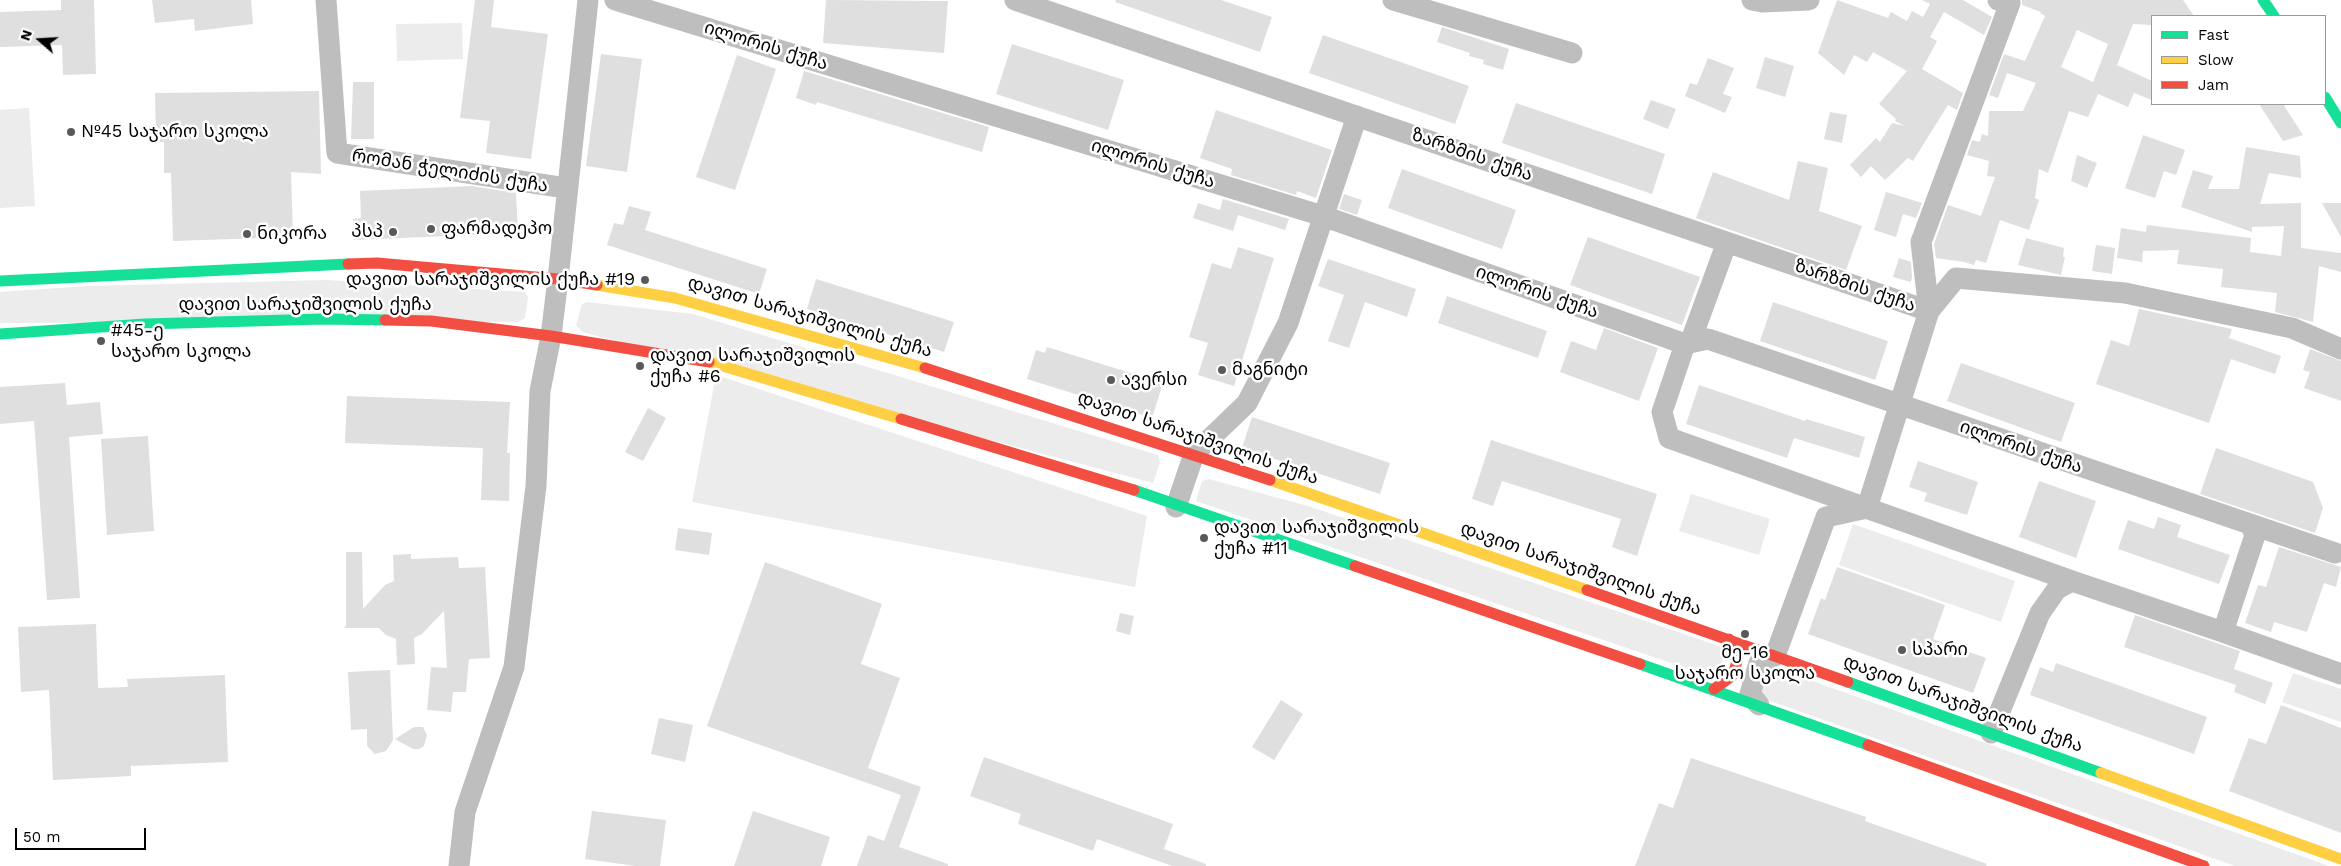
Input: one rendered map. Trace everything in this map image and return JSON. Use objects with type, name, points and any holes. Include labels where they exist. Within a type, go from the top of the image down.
[{"type":"main road","points":[[2263,0],[2273,15]]},
{"type":"main road","points":[[2326,99],[2341,123]]},
{"type":"main road","name":"დავით სარაჯიშვილის ქუჩა","points":[[0,281],[377,262],[558,279],[676,298],[905,360],[1194,454],[1729,639],[2341,859]]},
{"type":"main road","name":"დავით სარაჯიშვილის ქუჩა","points":[[0,334],[145,324],[324,319],[431,321],[551,336],[718,364],[1118,486],[1714,689],[2204,866]]},
{"type":"main road","points":[[1714,689],[1732,676],[1736,666],[1737,661],[1729,639]]},
{"type":"street","name":"რომან ჭელიძის ქუჩა","points":[[326,0],[337,153],[566,188]]},
{"type":"street","points":[[459,866],[465,812],[514,666],[536,486],[540,392],[551,336],[558,279],[566,188],[588,0]]},
{"type":"street","name":"ილორის ქუჩა","points":[[615,0],[1322,216],[1687,343],[1708,339],[2335,553]]},
{"type":"street","name":"ზარზმის ქუჩა","points":[[1015,0],[1928,311]]},
{"type":"street","points":[[1393,0],[1572,53]]},
{"type":"street","points":[[1752,0],[1762,2],[1809,0]]},
{"type":"street","points":[[1867,508],[1928,311],[1921,242],[2010,3],[1998,0]]},
{"type":"street","points":[[1176,507],[1194,454],[1247,403],[1288,323],[1322,216],[1357,116]]},
{"type":"street","points":[[1727,242],[1662,412],[1669,438],[2341,674]]},
{"type":"street","points":[[1928,311],[1956,278],[2124,293],[2292,328],[2341,349]]},
{"type":"street","points":[[1759,705],[1750,694],[1759,663],[1775,656],[1826,517],[1867,508]]},
{"type":"street","points":[[2223,632],[2255,535],[2250,524]]},
{"type":"street","points":[[1991,733],[2040,613],[2057,589],[2072,581]]},
{"type":"shaded area","points":[[462,23],[463,59],[397,61],[396,24]]},
{"type":"shaded area","points":[[29,108],[35,206],[0,208],[0,110]]},
{"type":"shaded area","points":[[327,280],[525,292],[528,297],[525,318],[518,322],[0,323],[0,292],[88,286]]},
{"type":"shaded area","points":[[587,302],[693,314],[1158,455],[1160,463],[1153,483],[582,332],[576,325],[582,304]]},
{"type":"shaded area","points":[[716,375],[1147,516],[1135,587],[692,502]]},
{"type":"shaded area","points":[[1209,479],[1308,506],[1725,648],[1721,666],[1706,675],[1196,501],[1202,481]]},
{"type":"shaded area","points":[[1691,494],[1770,519],[1759,555],[1679,531]]},
{"type":"shaded area","points":[[1853,524],[2015,581],[2001,622],[1839,565]]},
{"type":"shaded area","points":[[1768,665],[2329,866],[2235,866],[1759,697]]},
{"type":"shaded area","points":[[2293,673],[2341,689],[2341,722],[2282,702]]},
{"type":"building","points":[[61,0],[94,0],[96,74],[63,75],[62,45],[0,47],[0,12],[61,10]]},
{"type":"building","points":[[152,0],[251,0],[253,24],[195,31],[194,19],[155,23]]},
{"type":"building","points":[[475,0],[494,0],[491,27],[548,34],[531,159],[486,153],[490,121],[460,118]]},
{"type":"building","points":[[826,0],[948,1],[944,53],[823,43]]},
{"type":"building","points":[[1116,0],[1221,0],[1272,17],[1260,52],[1115,2]]},
{"type":"building","points":[[1837,0],[1888,18],[1891,12],[1907,21],[1912,11],[1923,17],[1930,4],[1922,0],[1963,0],[1992,17],[1984,35],[1944,12],[1930,37],[1937,41],[1922,69],[1963,93],[1957,110],[1948,105],[1913,161],[1908,158],[1885,180],[1871,166],[1861,177],[1850,165],[1876,138],[1880,142],[1892,123],[1905,126],[1895,121],[1896,119],[1879,104],[1907,71],[1873,52],[1867,62],[1854,55],[1844,75],[1818,53]]},
{"type":"building","points":[[2022,0],[2183,0],[2193,15],[2151,15],[2151,25],[2133,24],[2117,65],[2151,81],[2151,100],[2134,93],[2128,107],[2098,94],[2088,117],[2069,111],[2048,173],[2039,169],[2035,198],[2039,200],[2029,230],[2000,220],[1986,263],[1976,260],[1974,265],[1936,258],[1934,244],[1948,205],[1981,216],[1995,177],[1987,176],[1989,161],[1967,155],[1972,140],[1980,142],[1982,134],[1988,136],[1989,111],[2023,111],[2036,83],[2007,73],[1998,98],[1989,95],[2004,54],[2025,61],[2045,16],[2041,12],[2022,5]],"holes":[[[2077,30],[2108,44],[2093,82],[2061,67]]]},
{"type":"building","points":[[1442,27],[1509,49],[1503,70],[1483,64],[1484,60],[1469,56],[1470,53],[1437,42]]},
{"type":"building","points":[[1323,35],[1469,86],[1455,124],[1309,73]]},
{"type":"building","points":[[1012,44],[1124,80],[1108,130],[996,94]]},
{"type":"building","points":[[601,54],[642,59],[627,172],[586,166]]},
{"type":"building","points":[[737,55],[776,69],[735,190],[696,177]]},
{"type":"building","points":[[1765,57],[1794,66],[1785,97],[1756,88]]},
{"type":"building","points":[[1708,58],[1734,68],[1723,94],[1732,97],[1725,113],[1685,96],[1690,83],[1697,85]]},
{"type":"building","points":[[804,71],[989,127],[982,152],[817,102],[816,105],[796,98]]},
{"type":"building","points":[[353,82],[374,82],[374,139],[351,139]]},
{"type":"building","points":[[319,91],[321,174],[291,172],[293,237],[173,241],[171,173],[164,173],[164,142],[156,142],[155,93]]},
{"type":"building","points":[[1651,100],[1676,109],[1668,129],[1643,119]]},
{"type":"building","points":[[1516,103],[1665,154],[1652,194],[1502,143]]},
{"type":"building","points":[[2260,105],[2284,105],[2303,135],[2283,141]]},
{"type":"building","points":[[1216,110],[1332,150],[1316,198],[1297,191],[1296,195],[1231,175],[1232,169],[1200,158]]},
{"type":"building","points":[[1830,112],[1847,115],[1842,143],[1824,139]]},
{"type":"building","points":[[2143,135],[2185,150],[2176,175],[2164,171],[2155,198],[2125,188]]},
{"type":"building","points":[[2246,147],[2300,156],[2301,178],[2269,173],[2260,204],[2301,203],[2301,248],[2341,253],[2341,272],[2319,266],[2313,322],[2275,312],[2277,293],[2221,287],[2223,269],[2177,264],[2179,250],[2143,251],[2142,262],[2117,258],[2121,228],[2146,232],[2147,225],[2251,238],[2250,252],[2281,256],[2284,226],[2252,227],[2252,232],[2181,207],[2193,170],[2213,176],[2208,189],[2239,189]]},
{"type":"building","points":[[2077,155],[2097,163],[2087,188],[2071,181]]},
{"type":"building","points":[[1798,161],[1828,168],[1819,211],[1862,226],[1846,270],[1696,218],[1713,172],[1789,200]]},
{"type":"building","points":[[1402,169],[1516,210],[1502,249],[1388,208]]},
{"type":"building","points":[[472,186],[516,193],[518,233],[354,240],[353,219],[361,218],[360,191]]},
{"type":"building","points":[[1886,192],[1922,203],[1916,218],[1903,214],[1896,237],[1874,230]]},
{"type":"building","points":[[1344,194],[1362,200],[1357,215],[1339,209]]},
{"type":"building","points":[[1223,199],[1289,219],[1285,230],[1238,215],[1233,231],[1193,218],[1198,203],[1220,210]]},
{"type":"building","points":[[2322,203],[2341,203],[2341,237]]},
{"type":"building","points":[[629,206],[651,212],[645,230],[767,269],[759,294],[607,245],[614,223],[623,225]]},
{"type":"building","points":[[1588,237],[1700,277],[1682,325],[1570,285]]},
{"type":"building","points":[[2026,238],[2064,248],[2063,257],[2065,257],[2061,275],[2018,265]]},
{"type":"building","points":[[2096,245],[2115,248],[2112,274],[2092,271]]},
{"type":"building","points":[[1238,247],[1274,258],[1234,386],[1198,375],[1208,343],[1189,337],[1212,263],[1231,269]]},
{"type":"building","points":[[1899,258],[1911,262],[1911,282],[1893,277]]},
{"type":"building","points":[[1328,259],[1416,289],[1407,317],[1365,302],[1349,348],[1328,341],[1344,295],[1318,286]]},
{"type":"building","points":[[816,279],[954,322],[944,352],[807,309]]},
{"type":"building","points":[[1447,296],[1547,331],[1538,358],[1438,323]]},
{"type":"building","points":[[1773,302],[1888,341],[1875,380],[1760,341]]},
{"type":"building","points":[[2139,309],[2232,329],[2229,338],[2281,356],[2275,374],[2231,359],[2209,423],[2096,384],[2111,340],[2129,346]]},
{"type":"building","points":[[1604,328],[1658,348],[1639,401],[1560,372],[1571,341],[1596,350]]},
{"type":"building","points":[[1047,347],[1163,383],[1152,418],[1027,379],[1036,350],[1045,353]]},
{"type":"building","points":[[2310,349],[2341,361],[2341,401],[2304,388],[2310,372],[2303,370]]},
{"type":"building","points":[[1961,363],[2075,403],[2061,442],[1947,401]]},
{"type":"building","points":[[65,383],[67,405],[100,402],[103,434],[69,437],[80,598],[47,600],[34,421],[0,424],[0,387]]},
{"type":"building","points":[[1699,385],[1805,421],[1806,419],[1865,437],[1859,458],[1794,438],[1787,458],[1686,424]]},
{"type":"building","points":[[347,396],[510,402],[507,453],[510,453],[509,501],[481,500],[483,448],[345,443]]},
{"type":"building","points":[[648,408],[666,418],[643,461],[625,452]]},
{"type":"building","points":[[1252,417],[1390,463],[1380,494],[1242,448]]},
{"type":"building","points":[[148,436],[154,531],[107,535],[101,439]]},
{"type":"building","points":[[1491,440],[1657,494],[1637,556],[1612,547],[1621,519],[1502,481],[1493,506],[1472,499]]},
{"type":"building","points":[[2216,448],[2313,482],[2323,508],[2315,533],[2200,494]]},
{"type":"building","points":[[1918,461],[1978,482],[1967,515],[1924,501],[1927,493],[1909,487]]},
{"type":"building","points":[[2039,481],[2096,501],[2076,558],[2019,537]]},
{"type":"building","points":[[2158,517],[2181,525],[2177,537],[2230,555],[2219,584],[2118,549],[2128,520],[2154,529]]},
{"type":"building","points":[[678,528],[712,533],[709,555],[675,550]]},
{"type":"building","points":[[2279,547],[2341,567],[2336,587],[2324,583],[2307,632],[2274,622],[2271,632],[2245,623],[2258,585],[2266,587]]},
{"type":"building","points":[[346,552],[362,552],[363,609],[385,585],[394,581],[393,555],[411,554],[411,559],[458,557],[459,568],[485,567],[490,658],[469,659],[466,692],[453,692],[451,712],[427,710],[431,667],[447,668],[444,611],[422,634],[414,638],[415,664],[397,665],[396,639],[386,635],[379,628],[344,628],[346,626]]},
{"type":"building","points":[[765,562],[882,604],[861,664],[900,678],[868,768],[921,787],[899,847],[948,864],[948,866],[857,866],[868,835],[884,841],[901,795],[707,726]]},
{"type":"building","points":[[1837,567],[1945,605],[1933,639],[1986,658],[1973,693],[1808,634],[1821,598],[1825,600]]},
{"type":"building","points":[[1120,613],[1134,616],[1130,635],[1116,631]]},
{"type":"building","points":[[2135,615],[2240,651],[2234,669],[2273,683],[2265,704],[2234,692],[2236,685],[2124,647]]},
{"type":"building","points":[[96,624],[98,688],[128,687],[127,679],[225,675],[228,762],[131,766],[131,776],[53,780],[49,690],[21,692],[18,627]]},
{"type":"building","points":[[2056,663],[2207,717],[2194,754],[2030,695],[2040,667],[2053,672]]},
{"type":"building","points":[[390,670],[393,740],[386,751],[375,754],[367,746],[367,729],[351,730],[348,672]]},
{"type":"building","points":[[1281,700],[1303,714],[1274,760],[1252,747]]},
{"type":"building","points":[[2281,705],[2341,728],[2341,833],[2229,791],[2249,738],[2266,744]]},
{"type":"building","points":[[659,718],[693,725],[685,762],[651,754]]},
{"type":"building","points":[[414,727],[423,727],[427,735],[424,746],[419,749],[413,749],[395,739]]},
{"type":"building","points":[[984,757],[1173,824],[1164,849],[1206,864],[1206,866],[1172,866],[1097,839],[1093,851],[1018,824],[1021,814],[970,796]]},
{"type":"building","points":[[1691,758],[1866,817],[1865,821],[1987,864],[1986,866],[1635,866],[1659,803],[1673,808]]},
{"type":"building","points":[[592,811],[666,820],[660,866],[636,866],[585,859]]},
{"type":"building","points":[[753,811],[830,837],[821,866],[734,866]]},
{"type":"traffic: fast","points":[[2263,0],[2273,15]]},
{"type":"traffic: fast","points":[[2326,99],[2341,123]]},
{"type":"traffic: fast","points":[[0,281],[348,264]]},
{"type":"traffic: fast","points":[[0,334],[145,324],[324,319],[385,320]]},
{"type":"traffic: fast","points":[[1134,490],[1355,566]]},
{"type":"traffic: fast","points":[[1640,664],[1868,745]]},
{"type":"traffic: fast","points":[[1848,682],[2101,773]]},
{"type":"traffic: slow","points":[[597,285],[675,298],[925,368]]},
{"type":"traffic: slow","points":[[709,362],[901,419]]},
{"type":"traffic: slow","points":[[1270,480],[1587,590]]},
{"type":"traffic: slow","points":[[2101,773],[2341,859]]},
{"type":"traffic: jam","points":[[348,264],[377,263],[558,279],[597,285]]},
{"type":"traffic: jam","points":[[385,320],[431,321],[551,336],[709,362]]},
{"type":"traffic: jam","points":[[925,368],[1270,480]]},
{"type":"traffic: jam","points":[[901,419],[1134,490]]},
{"type":"traffic: jam","points":[[1355,566],[1640,664]]},
{"type":"traffic: jam","points":[[1587,590],[1848,682]]},
{"type":"traffic: jam","points":[[1714,689],[1732,676],[1734,672],[1737,661],[1729,639]]},
{"type":"traffic: jam","points":[[1868,745],[2204,866]]},
{"type":"place","name":"№45 საჯარო სკოლა","points":[[71,132]]},
{"type":"place","name":"ფარმადეპო","points":[[431,229]]},
{"type":"place","name":"პსპ","points":[[393,232]]},
{"type":"place","name":"ნიკორა","points":[[247,234]]},
{"type":"place","name":"დავით სარაჯიშვილის ქუჩა #19","points":[[645,280]]},
{"type":"place","name":"#45-ე საჯარო სკოლა","points":[[101,341]]},
{"type":"place","name":"დავით სარაჯიშვილის ქუჩა #6","points":[[640,366]]},
{"type":"place","name":"მაგნიტი","points":[[1222,370]]},
{"type":"place","name":"ავერსი","points":[[1111,380]]},
{"type":"place","name":"დავით სარაჯიშვილის ქუჩა #11","points":[[1204,538]]},
{"type":"place","name":"მე-16 საჯარო სკოლა","points":[[1745,634]]},
{"type":"place","name":"სპარი","points":[[1902,650]]}]
